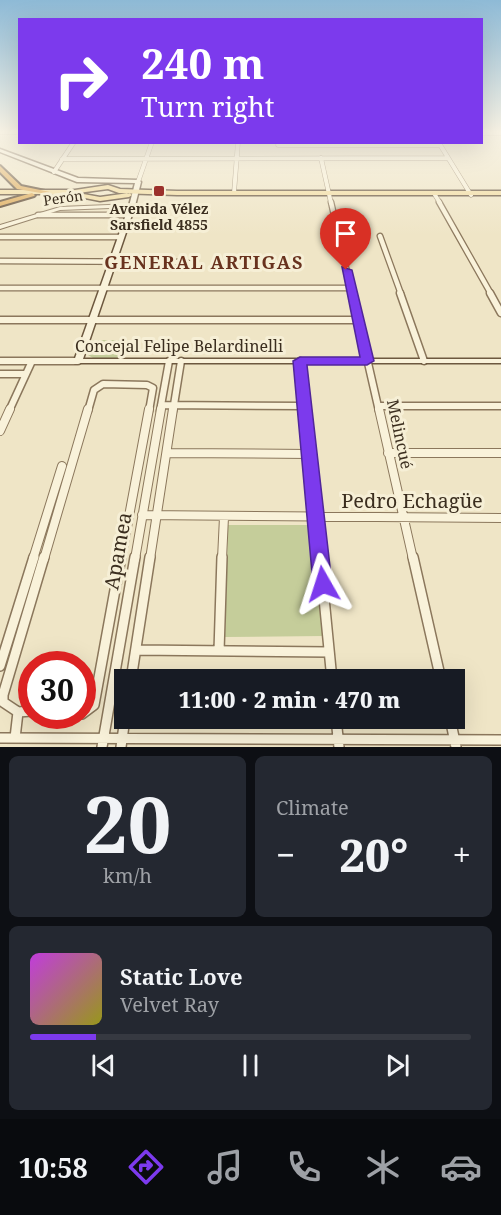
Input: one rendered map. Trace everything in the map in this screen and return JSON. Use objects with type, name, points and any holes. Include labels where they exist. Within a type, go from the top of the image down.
[{"type":"highway","points":[[0,168],[11,184],[25,189],[47,192]]},
{"type":"highway","points":[[0,204],[32,195]]},
{"type":"main road","points":[[39,166],[76,180],[103,185],[138,182],[129,215],[78,361]]},
{"type":"main road","points":[[0,193],[32,195],[92,193],[103,185]]},
{"type":"main road","points":[[103,185],[117,194]]},
{"type":"main road","points":[[0,193],[92,193],[105,199],[117,194],[135,193],[470,194]]},
{"type":"main road","points":[[135,193],[501,194]]},
{"type":"main road","name":"Concejal Felipe Belardinelli","points":[[78,361],[501,361]]},
{"type":"street","points":[[54,172],[58,166]]},
{"type":"street","points":[[138,182],[144,166]]},
{"type":"street","points":[[234,193],[236,166]]},
{"type":"street","name":"Melincué","points":[[323,166],[438,669]]},
{"type":"street","points":[[453,166],[470,194]]},
{"type":"street","points":[[435,195],[501,313]]},
{"type":"street","name":"Perón","points":[[0,227],[34,215],[78,207],[132,206]]},
{"type":"street","points":[[34,215],[129,215]]},
{"type":"street","points":[[380,236],[424,361]]},
{"type":"street","points":[[0,237],[121,237]]},
{"type":"street","points":[[0,261],[185,262],[195,265]]},
{"type":"street","points":[[0,288],[351,288]]},
{"type":"street","points":[[0,320],[358,320]]},
{"type":"street","name":"Concejal Felipe Belardinelli","points":[[0,361],[78,361]]},
{"type":"street","points":[[0,431],[32,361]]},
{"type":"street","name":"Apamea","points":[[103,743],[169,361]]},
{"type":"street","name":"Apamea","points":[[133,669],[181,361]]},
{"type":"street","points":[[300,361],[331,669]]},
{"type":"street","points":[[0,374],[26,374]]},
{"type":"street","points":[[15,738],[18,712],[3,702],[3,695],[94,390],[103,384],[147,385],[153,388],[96,694]]},
{"type":"street","points":[[161,405],[305,406]]},
{"type":"street","points":[[379,406],[501,406]]},
{"type":"street","points":[[166,453],[310,454]]},
{"type":"street","points":[[388,453],[501,453]]},
{"type":"street","points":[[0,666],[62,466]]},
{"type":"street","name":"Pedro Echagüe","points":[[142,515],[501,518]]},
{"type":"street","points":[[219,651],[224,517]]},
{"type":"street","points":[[136,650],[329,652]]},
{"type":"street","points":[[0,738],[103,743],[455,743],[501,740]]},
{"type":"green space","points":[[93,340],[126,340],[121,358],[93,358],[88,355]]},
{"type":"green space","points":[[228,525],[313,525],[324,636],[225,637]]},
{"type":"place","name":"Avenida Vélez Sarsfield 4855","points":[[159,191]]},
{"type":"district","name":"GENERAL ARTIGAS","points":[[204,263]]},
{"type":"route","points":[[323,584],[300,361],[367,361],[346,270]]}]
